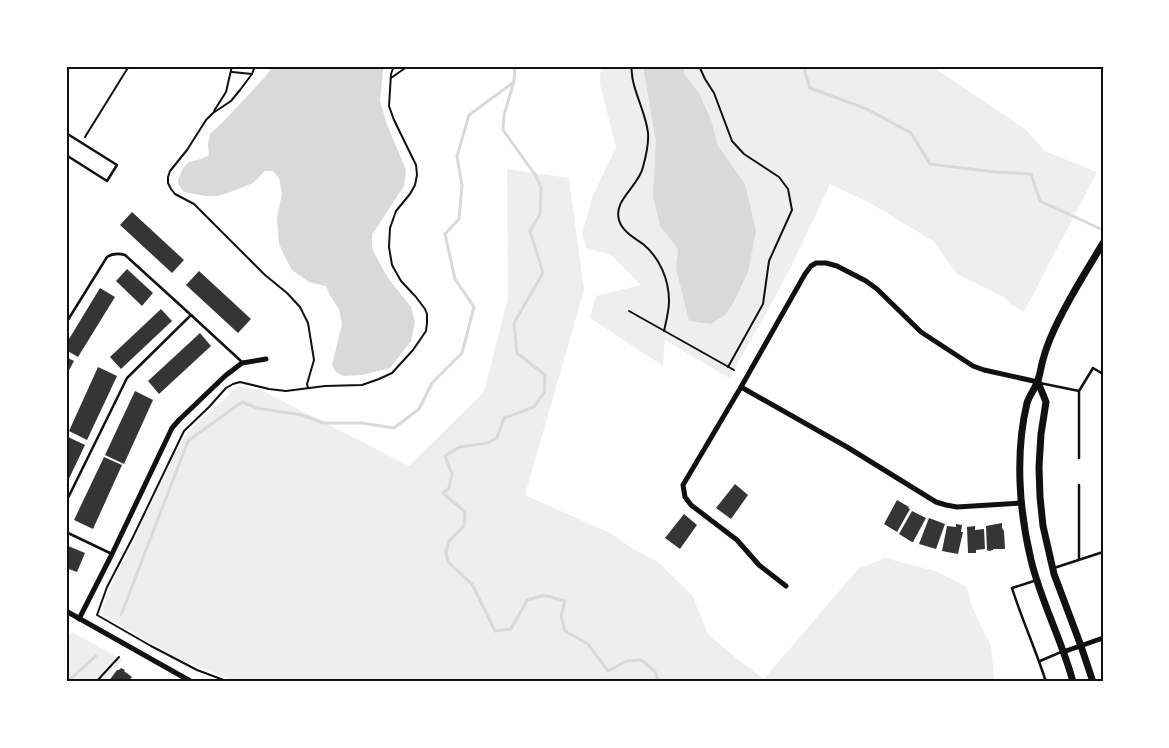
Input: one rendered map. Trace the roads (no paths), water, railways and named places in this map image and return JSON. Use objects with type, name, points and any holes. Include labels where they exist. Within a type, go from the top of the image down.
[{"type":"street","points":[[1073,682],[1036,580],[1025,532],[1022,503],[1021,452],[1028,400],[1038,382],[1051,337],[1103,243]]},
{"type":"street","points":[[786,586],[759,565],[737,540],[691,505],[683,492],[683,485],[807,270],[816,263],[836,266],[866,281],[885,296],[921,332],[973,366],[1038,382]]},
{"type":"street","points":[[79,618],[112,554],[172,428],[220,381],[242,363],[266,359]]},
{"type":"street","points":[[1038,382],[1046,402],[1039,467],[1045,535],[1052,569],[1093,682]]},
{"type":"street","points":[[741,387],[831,438],[936,502],[957,507],[1022,503]]},
{"type":"street","points":[[66,611],[183,680],[192,682]]},
{"type":"street","points":[[1063,652],[1103,638]]},
{"type":"lane","points":[[66,133],[117,165],[107,181],[66,156]]},
{"type":"lane","points":[[66,323],[107,257],[118,253],[124,255],[242,363]]},
{"type":"lane","points":[[66,502],[127,378],[191,315]]},
{"type":"lane","points":[[1079,458],[1079,391],[1092,368],[1103,374]]},
{"type":"lane","points":[[1038,382],[1079,391]]},
{"type":"lane","points":[[1079,485],[1079,559]]},
{"type":"lane","points":[[66,532],[112,554]]},
{"type":"lane","points":[[1052,569],[1103,552]]},
{"type":"lane","points":[[1036,580],[1012,588],[1016,603],[1040,661],[1046,682]]},
{"type":"lane","points":[[1040,661],[1063,652]]},
{"type":"waterway","points":[[515,66],[514,81],[504,115],[503,130],[536,176],[541,187],[540,214],[530,231],[543,273],[514,323],[517,353],[545,375],[544,393],[534,407],[504,418],[497,438],[487,443],[460,447],[445,456],[452,474],[449,488],[443,493],[465,512],[464,526],[449,541],[446,552],[448,562],[472,584],[495,631],[511,629],[527,600],[544,595],[565,601],[561,616],[565,631],[588,644],[608,671],[626,661],[641,660],[655,671],[658,682]]},
{"type":"waterway","points":[[803,66],[810,88],[867,109],[911,133],[930,164],[995,172],[1031,174],[1040,201],[1103,230]]},
{"type":"waterway","points":[[121,615],[188,441],[242,402],[257,408],[302,415],[324,423],[362,423],[394,428],[419,409],[432,383],[462,353],[474,307],[455,279],[445,234],[459,219],[462,186],[457,156],[469,115],[514,82]]},
{"type":"waterway","points":[[67,682],[96,656]]}]
